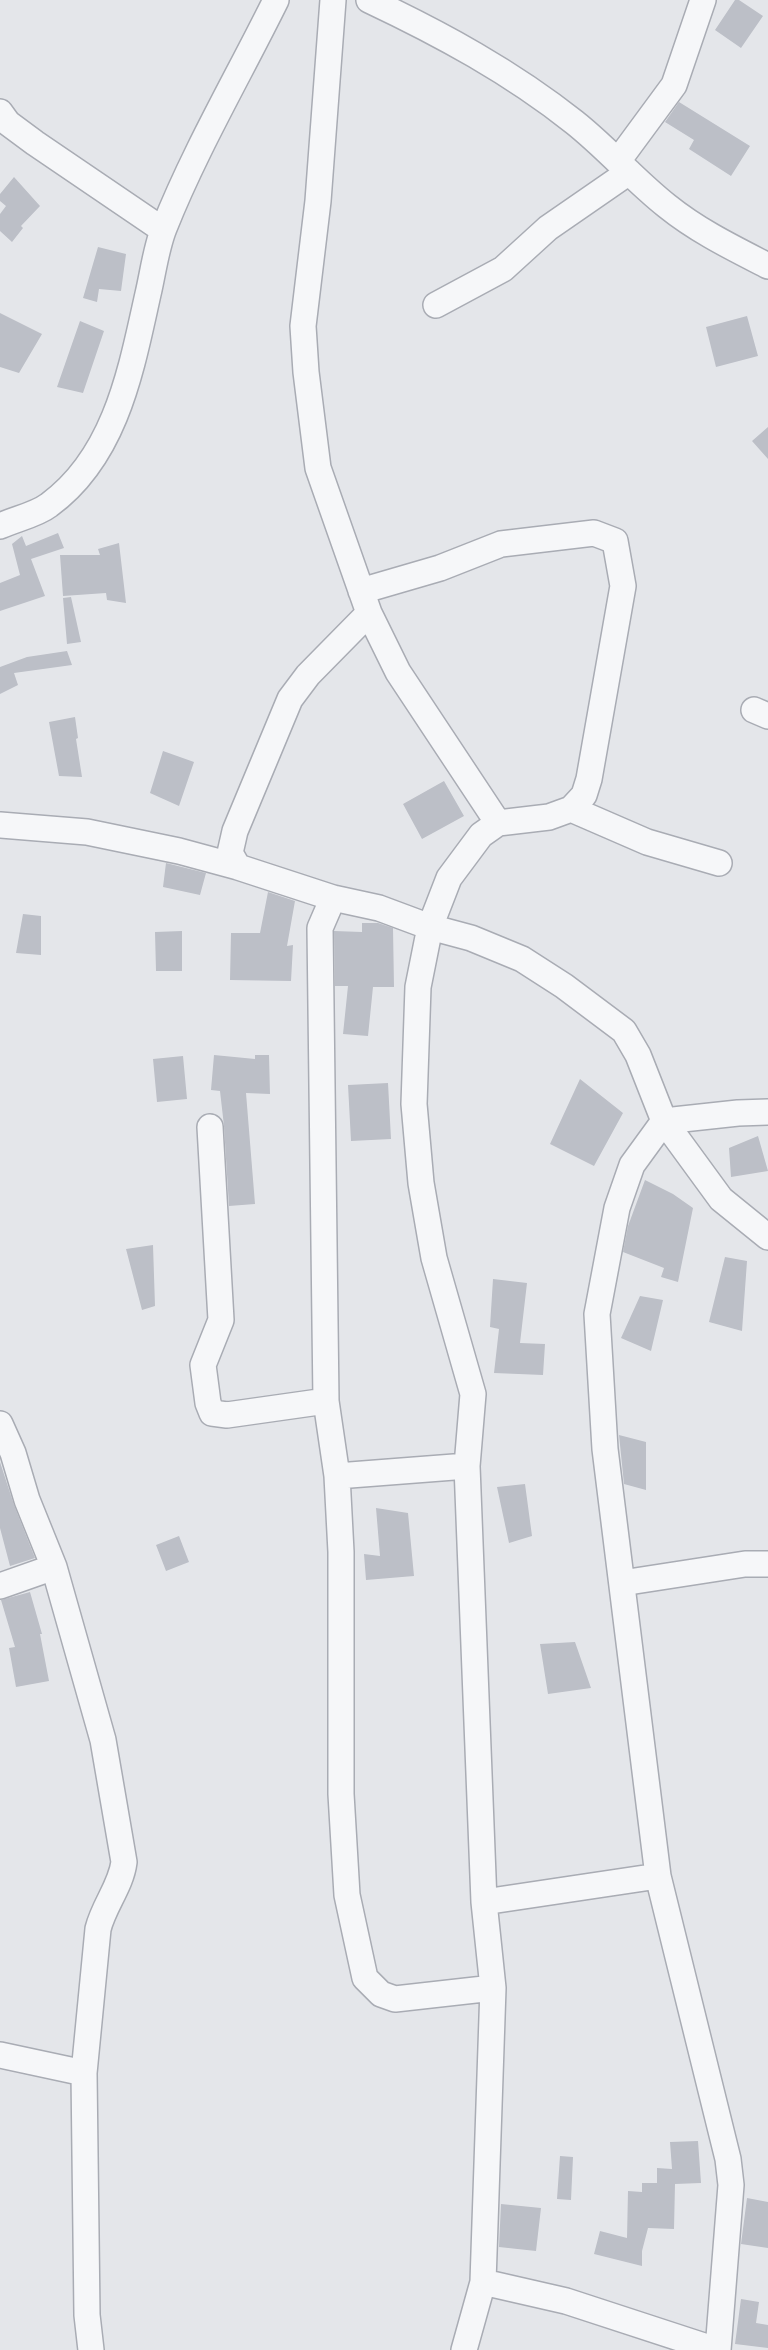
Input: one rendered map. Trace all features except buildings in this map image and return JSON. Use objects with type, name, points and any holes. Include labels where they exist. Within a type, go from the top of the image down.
[{"type":"street","points":[[0,526],[48,506],[88,467],[101,444],[117,413],[135,353],[163,230],[181,189],[276,0]]},
{"type":"street","points":[[333,0],[318,201],[303,326],[306,372],[318,468],[365,602],[398,672],[498,823]]},
{"type":"street","points":[[368,0],[427,27],[522,84],[575,122],[666,206],[699,230],[768,266]]},
{"type":"street","points":[[436,305],[504,269],[548,228],[624,166],[674,86],[703,0]]},
{"type":"street","points":[[0,112],[8,123],[163,230]]},
{"type":"street","points":[[238,867],[230,853],[235,831],[290,699],[365,602],[440,568],[500,544],[594,533],[615,541],[623,586],[589,779],[584,795],[570,809],[549,816],[498,823],[481,835],[449,878],[430,927],[418,987],[414,1104],[421,1183],[434,1258],[473,1394],[467,1466],[484,1902],[493,1988],[483,2282],[464,2350]]},
{"type":"street","points":[[570,809],[647,842],[719,863]]},
{"type":"street","points":[[0,825],[87,832],[179,851],[238,867],[332,898],[380,908],[430,927],[471,938],[522,959],[564,986],[624,1031],[638,1055],[664,1121],[720,1199],[768,1237]]},
{"type":"street","points":[[332,898],[320,928],[326,1401],[337,1476],[341,1552],[342,1813],[347,1895],[365,1978],[381,1994],[395,1999],[422,1998],[493,1988]]},
{"type":"street","points":[[483,2282],[566,2301],[717,2350],[731,2185],[728,2159],[658,1876],[604,1449],[597,1314],[617,1208],[632,1165],[664,1121],[738,1113],[768,1112]]},
{"type":"street","points":[[210,1127],[221,1320],[209,1344],[203,1365],[208,1403],[212,1413],[226,1414],[326,1401]]},
{"type":"street","points":[[0,1424],[13,1453],[27,1500],[54,1567],[103,1740],[124,1862],[121,1878],[104,1909],[98,1929],[84,2073],[86,2314],[90,2350]]},
{"type":"street","points":[[337,1476],[467,1466]]},
{"type":"street","points":[[622,1583],[744,1564],[768,1564]]},
{"type":"street","points":[[0,1586],[54,1567]]},
{"type":"street","points":[[484,1902],[658,1876]]},
{"type":"street","points":[[0,2055],[84,2073]]}]
